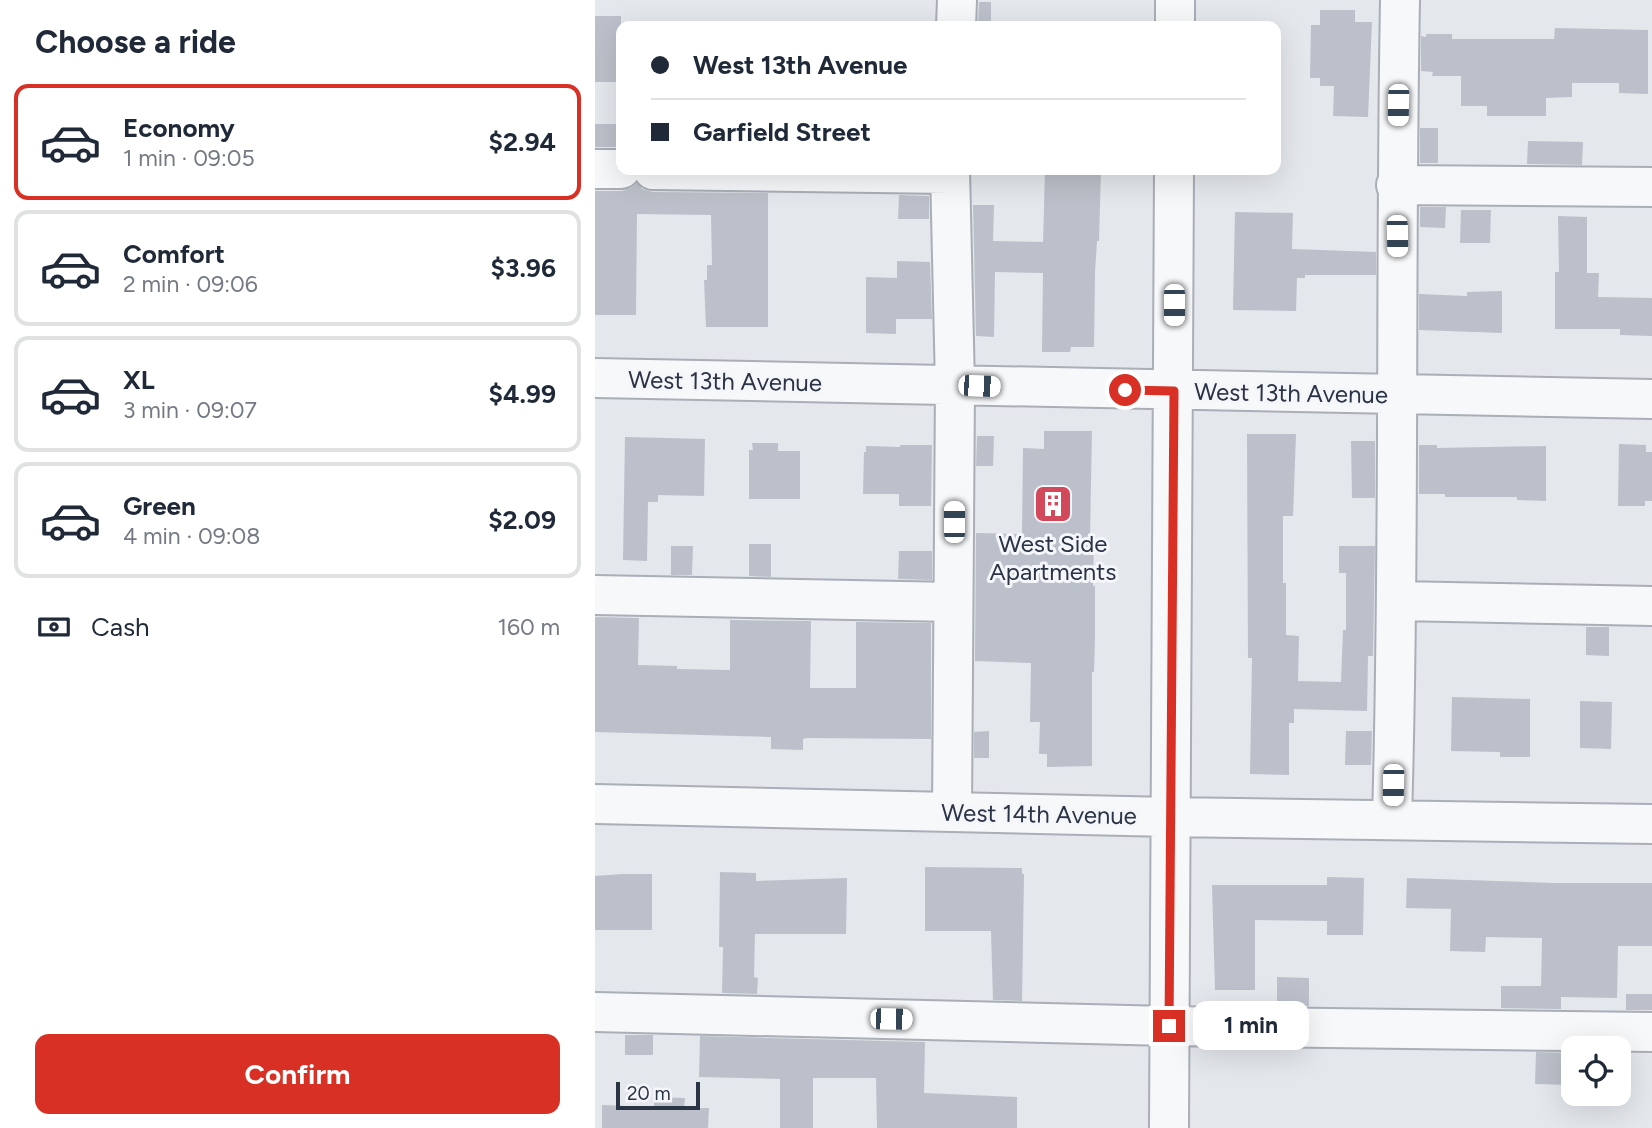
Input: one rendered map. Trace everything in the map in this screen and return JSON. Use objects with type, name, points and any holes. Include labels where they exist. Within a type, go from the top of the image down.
[{"type":"street","points":[[956,21],[957,0]]},
{"type":"street","points":[[1175,0],[1175,21]]},
{"type":"street","points":[[1392,819],[1397,601],[1396,184],[1399,0]]},
{"type":"street","points":[[595,169],[616,169]]},
{"type":"street","points":[[950,175],[955,386],[951,812]]},
{"type":"street","points":[[1169,1128],[1174,175]]},
{"type":"street","points":[[1396,184],[1652,187]]},
{"type":"street","name":"West 13th Avenue","points":[[595,378],[1652,399]]},
{"type":"street","points":[[595,595],[953,602]]},
{"type":"street","points":[[1397,601],[1652,606]]},
{"type":"street","name":"West 14th Avenue","points":[[595,804],[1170,817],[1652,824]]},
{"type":"street","points":[[595,1012],[1169,1026],[1652,1032]]},
{"type":"building","points":[[979,2],[991,2],[991,21],[978,21]]},
{"type":"building","points":[[1320,10],[1355,10],[1355,22],[1372,22],[1368,117],[1333,116],[1334,86],[1320,86],[1320,78],[1310,78],[1311,25],[1320,25]]},
{"type":"building","points":[[595,16],[621,16],[621,21],[616,21],[616,82],[595,82]]},
{"type":"building","points":[[1555,28],[1648,30],[1648,94],[1619,93],[1619,83],[1572,83],[1572,97],[1546,98],[1546,116],[1487,116],[1487,106],[1461,106],[1461,76],[1432,76],[1433,72],[1421,71],[1421,36],[1426,37],[1426,34],[1452,34],[1452,39],[1554,39]]},
{"type":"building","points":[[595,124],[616,124],[616,147],[595,147]]},
{"type":"building","points":[[1420,128],[1438,128],[1438,163],[1420,163]]},
{"type":"building","points":[[1528,141],[1583,142],[1582,165],[1527,164]]},
{"type":"building","points":[[1045,175],[1101,175],[1094,347],[1071,347],[1070,352],[1042,352],[1043,273],[995,272],[994,337],[976,336],[973,205],[994,205],[993,241],[1043,242]]},
{"type":"building","points":[[637,183],[642,189],[653,192],[768,193],[768,327],[706,327],[704,280],[707,280],[707,265],[712,265],[711,215],[637,214],[636,315],[595,315],[595,191],[622,191]]},
{"type":"building","points":[[899,195],[929,196],[929,219],[898,219]]},
{"type":"building","points":[[1420,207],[1446,207],[1445,228],[1420,227]]},
{"type":"building","points":[[1461,210],[1491,210],[1490,243],[1460,243]]},
{"type":"building","points":[[1235,212],[1293,213],[1292,249],[1376,252],[1376,275],[1305,275],[1305,278],[1297,278],[1296,311],[1233,310]]},
{"type":"building","points":[[1558,216],[1587,217],[1587,273],[1599,273],[1598,297],[1652,298],[1652,336],[1620,335],[1620,329],[1555,329],[1555,272],[1559,272]]},
{"type":"building","points":[[897,261],[930,262],[932,319],[896,319],[896,334],[866,333],[866,277],[897,278]]},
{"type":"building","points":[[1502,291],[1502,333],[1419,330],[1419,294],[1467,296],[1467,292]]},
{"type":"building","points":[[1044,431],[1092,431],[1090,537],[1094,537],[1095,636],[1092,672],[1092,766],[1047,767],[1047,754],[1039,754],[1040,722],[1030,722],[1031,663],[975,661],[976,533],[1022,534],[1023,448],[1044,449]]},
{"type":"building","points":[[1247,434],[1296,434],[1293,516],[1283,516],[1283,583],[1286,583],[1286,635],[1299,636],[1298,681],[1341,682],[1343,630],[1346,630],[1346,573],[1339,573],[1339,546],[1375,546],[1373,656],[1368,656],[1367,711],[1294,709],[1294,723],[1289,723],[1289,775],[1250,774],[1252,658],[1248,658]]},
{"type":"building","points":[[977,436],[994,436],[993,466],[976,466]]},
{"type":"building","points":[[625,437],[705,439],[704,496],[658,495],[658,502],[648,502],[647,561],[623,560]]},
{"type":"building","points":[[1351,441],[1375,441],[1375,498],[1352,498]]},
{"type":"building","points":[[752,443],[778,443],[778,451],[800,451],[800,499],[749,499],[749,450],[753,450]]},
{"type":"building","points":[[1619,444],[1646,445],[1646,452],[1652,452],[1652,501],[1645,501],[1645,506],[1618,506]]},
{"type":"building","points":[[932,445],[931,506],[899,506],[899,494],[863,494],[866,446]]},
{"type":"building","points":[[1419,445],[1437,445],[1437,448],[1546,446],[1546,501],[1517,500],[1517,497],[1445,497],[1445,494],[1419,494]]},
{"type":"building","points":[[749,544],[771,544],[771,577],[749,576]]},
{"type":"building","points":[[671,546],[693,546],[692,575],[671,575]]},
{"type":"building","points":[[899,551],[932,551],[932,580],[898,579]]},
{"type":"building","points":[[595,617],[639,618],[638,665],[730,670],[730,620],[811,621],[810,688],[856,688],[856,622],[931,623],[931,739],[806,738],[803,739],[803,750],[771,749],[771,737],[595,732]]},
{"type":"building","points":[[1586,627],[1609,627],[1609,656],[1586,655]]},
{"type":"building","points":[[1452,697],[1530,699],[1530,757],[1500,757],[1500,752],[1451,751]]},
{"type":"building","points":[[1580,701],[1612,702],[1611,749],[1580,748]]},
{"type":"building","points":[[989,731],[989,758],[974,758],[974,732]]},
{"type":"building","points":[[1346,731],[1372,731],[1371,765],[1345,765]]},
{"type":"building","points":[[925,867],[1022,868],[1022,1001],[993,1000],[991,931],[925,931]]},
{"type":"building","points":[[720,872],[756,873],[756,881],[847,878],[846,934],[755,934],[754,977],[758,978],[757,994],[722,993],[723,947],[719,947]]},
{"type":"building","points":[[652,874],[652,930],[595,930],[595,876]]},
{"type":"building","points":[[1327,877],[1364,878],[1363,935],[1327,935],[1327,921],[1255,920],[1255,990],[1215,990],[1212,885],[1327,885]]},
{"type":"building","points":[[1407,878],[1652,883],[1652,946],[1618,946],[1617,998],[1561,997],[1561,1009],[1501,1008],[1501,986],[1541,986],[1542,938],[1486,937],[1485,952],[1450,951],[1451,909],[1406,908]]},
{"type":"building","points":[[1277,977],[1309,978],[1309,1006],[1277,1005]]},
{"type":"building","points":[[1626,994],[1652,994],[1652,1010],[1626,1010]]},
{"type":"building","points":[[625,1035],[653,1035],[653,1055],[625,1055]]},
{"type":"building","points":[[700,1036],[925,1042],[924,1093],[1017,1097],[1017,1128],[877,1128],[876,1078],[813,1078],[813,1128],[780,1128],[780,1079],[699,1077]]},
{"type":"building","points":[[1536,1052],[1561,1053],[1561,1085],[1535,1084]]},
{"type":"building","points":[[654,1097],[685,1098],[684,1108],[709,1108],[708,1128],[602,1128],[602,1105],[654,1107]]},
{"type":"place","name":"West Side Apartments","points":[[1053,504]]},
{"type":"route","points":[[1125,390],[1174,391],[1169,1026]]}]
